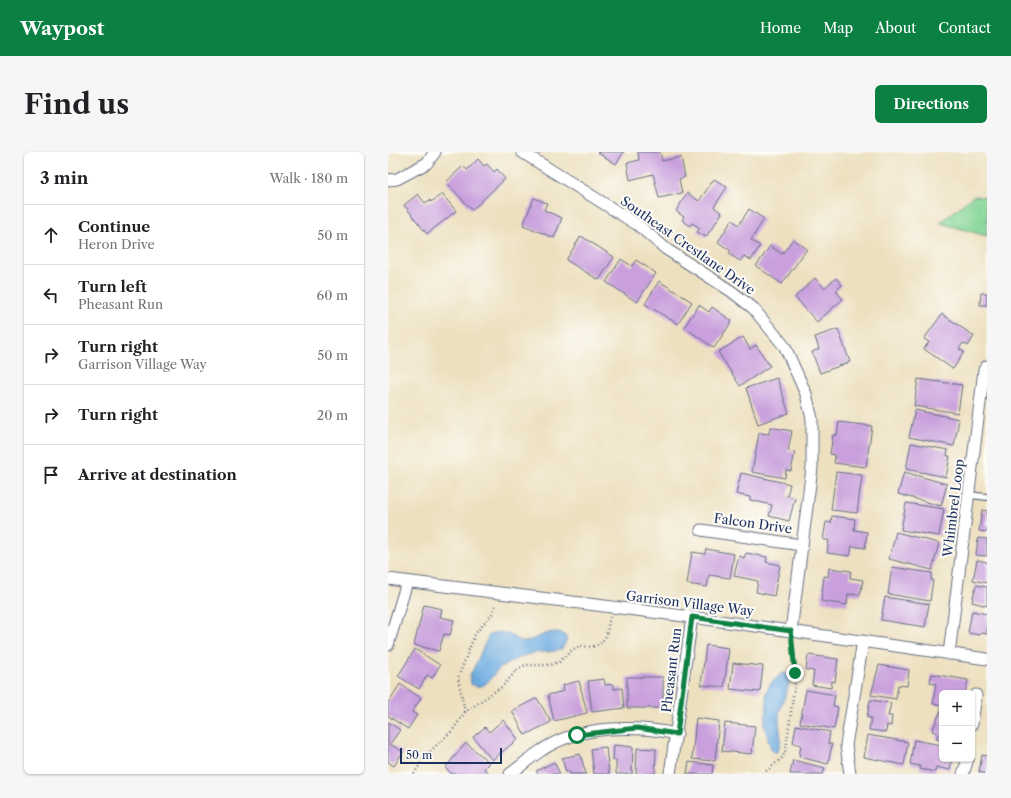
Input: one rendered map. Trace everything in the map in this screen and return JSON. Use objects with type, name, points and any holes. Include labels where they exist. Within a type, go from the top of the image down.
[{"type":"street","points":[[388,180],[397,179],[427,163],[435,152]]},
{"type":"street","name":"Southeast Crestlane Drive","points":[[522,152],[638,225],[666,249],[731,291],[753,308],[785,347],[806,394],[812,419],[812,468],[791,631]]},
{"type":"street","name":"Whimbrel Loop","points":[[949,654],[984,370],[987,366]]},
{"type":"street","name":"Falcon Drive","points":[[701,530],[801,545]]},
{"type":"street","name":"Garrison Village Way","points":[[388,579],[692,617],[987,659]]},
{"type":"street","points":[[388,646],[407,582]]},
{"type":"street","name":"Pheasant Run","points":[[670,774],[677,734],[692,617]]},
{"type":"street","points":[[850,774],[846,745],[862,641]]},
{"type":"street","points":[[975,702],[976,695]]},
{"type":"street","points":[[510,774],[543,749],[577,735],[637,728],[677,734]]},
{"type":"street","points":[[963,774],[967,762]]},
{"type":"lane","points":[[969,495],[987,498]]},
{"type":"path","points":[[465,712],[458,678],[475,634],[493,613],[498,593]]},
{"type":"path","points":[[414,774],[426,755],[453,730],[465,712],[503,686],[517,670],[525,665],[550,665],[559,662],[573,649],[581,646],[592,647],[600,644],[606,636],[612,607]]},
{"type":"path","points":[[763,774],[783,757],[786,749],[795,682],[791,631]]},
{"type":"green space","points":[[973,196],[987,197],[987,236],[940,223]]},
{"type":"water","points":[[497,632],[507,633],[518,640],[525,642],[554,632],[564,634],[567,639],[562,649],[534,653],[522,657],[502,667],[485,684],[476,686],[471,684],[470,676],[489,635]]},
{"type":"water","points":[[782,673],[787,674],[790,679],[779,713],[781,735],[779,748],[777,752],[774,752],[771,749],[764,724],[767,709],[766,693],[771,683]]},
{"type":"building","points":[[597,152],[624,152],[616,164]]},
{"type":"building","points":[[638,152],[660,152],[662,161],[681,157],[685,177],[679,179],[682,193],[659,198],[653,174],[630,180],[627,163],[639,160]]},
{"type":"building","points":[[478,159],[484,166],[487,164],[494,172],[497,169],[505,179],[472,210],[446,182],[463,166],[467,170]]},
{"type":"building","points":[[714,179],[727,187],[714,207],[722,213],[706,237],[697,232],[700,228],[692,223],[690,226],[682,220],[684,217],[676,211],[687,193],[699,201]]},
{"type":"building","points":[[418,194],[425,203],[430,200],[431,202],[442,194],[456,211],[427,234],[404,205]]},
{"type":"building","points":[[534,198],[547,203],[544,210],[562,218],[554,238],[523,225]]},
{"type":"building","points":[[749,209],[764,219],[751,240],[760,246],[751,260],[744,256],[740,261],[729,254],[731,251],[718,242],[732,220],[739,225]]},
{"type":"building","points":[[581,236],[614,257],[599,280],[566,260]]},
{"type":"building","points":[[793,239],[807,249],[782,284],[756,266],[770,246],[782,254]]},
{"type":"building","points":[[621,259],[632,266],[636,260],[656,273],[637,302],[606,282]]},
{"type":"building","points":[[815,278],[824,288],[836,278],[842,285],[836,291],[843,299],[817,322],[795,297]]},
{"type":"building","points":[[659,281],[692,302],[678,324],[645,304]]},
{"type":"building","points":[[981,293],[987,293],[987,305],[980,305]]},
{"type":"building","points":[[699,305],[709,312],[712,307],[732,321],[714,348],[684,327]]},
{"type":"building","points":[[942,314],[974,336],[968,346],[963,343],[959,349],[964,352],[953,369],[924,349],[929,342],[924,339]]},
{"type":"building","points":[[838,329],[850,362],[820,373],[812,352],[819,349],[815,337]]},
{"type":"building","points":[[743,337],[750,349],[756,345],[770,366],[740,386],[718,352]]},
{"type":"building","points":[[777,378],[789,413],[758,424],[746,388]]},
{"type":"building","points":[[918,379],[962,385],[958,413],[914,406]]},
{"type":"building","points":[[915,410],[959,419],[954,446],[909,437]]},
{"type":"building","points":[[839,422],[872,426],[866,467],[834,463],[835,455],[830,454],[833,435],[837,435]]},
{"type":"building","points":[[770,427],[792,431],[788,451],[795,452],[791,471],[786,470],[785,478],[752,472],[759,433],[769,434]]},
{"type":"building","points":[[911,443],[948,450],[947,456],[950,456],[946,477],[906,469]]},
{"type":"building","points":[[836,472],[862,475],[857,513],[831,510]]},
{"type":"building","points":[[904,472],[947,484],[941,506],[898,494]]},
{"type":"building","points":[[741,473],[790,484],[787,496],[795,498],[789,521],[769,516],[772,505],[750,500],[750,497],[736,494]]},
{"type":"building","points":[[906,503],[944,509],[939,536],[901,530]]},
{"type":"building","points":[[982,510],[987,511],[987,532],[979,531]]},
{"type":"building","points":[[832,516],[855,519],[854,530],[867,532],[865,548],[852,546],[850,556],[827,553],[829,540],[823,540],[826,522],[831,523]]},
{"type":"building","points":[[896,532],[939,543],[932,570],[889,559]]},
{"type":"building","points":[[978,538],[987,539],[987,556],[976,555]]},
{"type":"building","points":[[706,549],[734,554],[730,578],[709,575],[707,587],[687,584],[692,552],[705,554]]},
{"type":"building","points":[[746,553],[767,557],[766,562],[780,565],[774,596],[756,592],[758,581],[734,576],[739,556],[744,558]]},
{"type":"building","points":[[977,560],[987,562],[987,583],[973,580]]},
{"type":"building","points":[[892,567],[932,573],[931,580],[933,580],[930,601],[888,594]]},
{"type":"building","points":[[829,568],[851,571],[850,578],[863,580],[860,595],[848,594],[847,605],[821,601],[824,576],[828,577]]},
{"type":"building","points":[[976,585],[987,587],[987,606],[972,602]]},
{"type":"building","points":[[885,597],[929,604],[925,627],[881,620]]},
{"type":"building","points":[[424,605],[442,609],[440,617],[454,620],[450,635],[444,634],[439,651],[414,645]]},
{"type":"building","points":[[972,611],[987,614],[987,634],[981,633],[980,635],[968,633]]},
{"type":"building","points":[[706,645],[729,648],[724,687],[701,685]]},
{"type":"building","points":[[415,649],[440,665],[432,678],[427,675],[419,689],[398,676]]},
{"type":"building","points":[[808,655],[838,659],[835,682],[832,681],[831,688],[812,685],[814,671],[806,670]]},
{"type":"building","points":[[733,663],[763,666],[760,692],[730,689]]},
{"type":"building","points":[[879,665],[909,670],[907,686],[898,685],[896,699],[871,695]]},
{"type":"building","points":[[932,674],[968,680],[966,690],[939,690],[939,705],[933,704],[936,684],[930,683]]},
{"type":"building","points":[[627,677],[663,677],[663,708],[627,708]]},
{"type":"building","points":[[604,679],[605,685],[614,684],[614,689],[622,688],[624,708],[592,712],[588,681]]},
{"type":"building","points":[[579,681],[587,713],[554,721],[548,695],[564,691],[563,685]]},
{"type":"building","points":[[400,684],[421,698],[412,712],[417,715],[408,729],[388,716],[388,703]]},
{"type":"building","points":[[806,690],[835,695],[833,706],[838,707],[834,729],[800,723]]},
{"type":"building","points":[[537,698],[551,722],[525,735],[512,711]]},
{"type":"building","points":[[870,700],[891,703],[888,716],[892,716],[891,726],[887,725],[886,732],[869,730],[871,718],[867,717]]},
{"type":"building","points":[[939,715],[939,740],[936,739],[938,733],[932,731]]},
{"type":"building","points":[[696,718],[719,721],[715,761],[692,759]]},
{"type":"building","points":[[503,720],[518,739],[492,760],[473,737],[485,727],[489,732]]},
{"type":"building","points":[[388,722],[400,730],[390,744],[403,752],[394,766],[388,762]]},
{"type":"building","points":[[725,723],[755,726],[752,754],[722,751]]},
{"type":"building","points":[[796,725],[830,732],[828,744],[832,744],[828,764],[799,757],[801,745],[793,743]]},
{"type":"building","points":[[868,735],[908,742],[904,765],[864,757]]},
{"type":"building","points":[[914,740],[939,744],[939,762],[951,762],[950,770],[936,767],[935,772],[920,769],[920,766],[910,764]]},
{"type":"building","points":[[466,743],[489,762],[484,769],[487,771],[484,774],[452,774],[445,768]]},
{"type":"building","points":[[614,745],[633,747],[632,774],[616,774],[616,760],[613,760]]},
{"type":"building","points":[[606,747],[609,774],[594,774],[591,749]]},
{"type":"building","points":[[637,748],[656,749],[655,774],[636,774]]},
{"type":"building","points":[[580,754],[586,774],[570,774],[569,771],[566,772],[562,758]]},
{"type":"building","points":[[982,755],[987,756],[987,774],[979,772]]},
{"type":"building","points":[[793,760],[825,768],[823,774],[790,774]]},
{"type":"building","points":[[554,762],[560,774],[538,774],[536,771]]},
{"type":"building","points":[[689,762],[713,765],[712,774],[687,774]]},
{"type":"route","points":[[577,735],[607,730],[637,728],[677,734],[692,617],[791,631],[795,673]]}]
